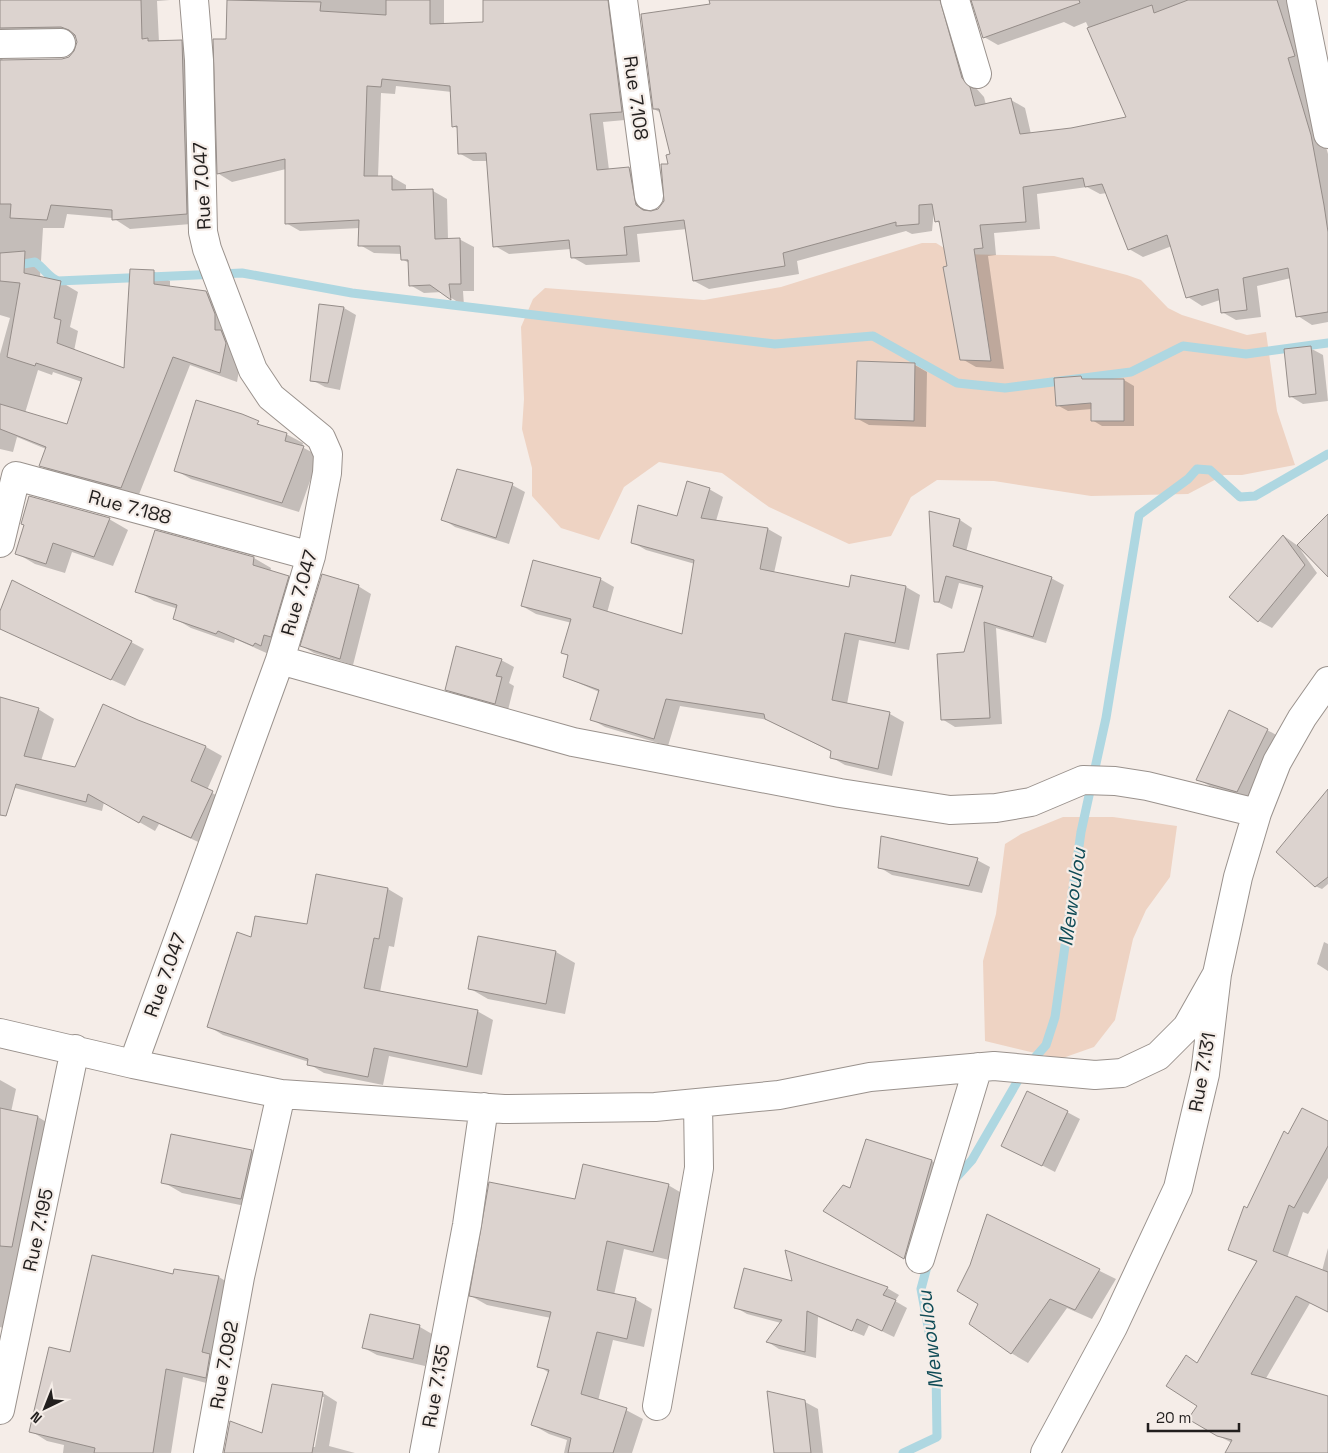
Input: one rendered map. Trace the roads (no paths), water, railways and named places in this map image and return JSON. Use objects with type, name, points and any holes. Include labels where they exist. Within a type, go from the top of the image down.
[{"type":"street","name":"Rue 7.047","points":[[133,1064],[280,660],[311,556],[327,473],[328,454],[321,438],[271,396],[253,370],[203,232],[199,60],[194,0]]},
{"type":"street","name":"Rue 7.108","points":[[623,0],[649,196]]},
{"type":"street","points":[[955,0],[977,74]]},
{"type":"street","points":[[1301,0],[1328,134]]},
{"type":"street","points":[[0,44],[61,43]]},
{"type":"street","name":"Rue 7.188","points":[[0,543],[8,473],[311,556]]},
{"type":"street","points":[[280,660],[573,742],[840,793],[950,810],[996,808],[1031,802],[1083,780],[1115,781],[1147,786],[1257,813]]},
{"type":"street","name":"Rue 7.131","points":[[1045,1453],[1113,1327],[1178,1188],[1205,1074],[1217,974],[1238,877],[1257,813],[1277,762],[1302,718],[1328,681]]},
{"type":"street","points":[[0,1033],[133,1064],[281,1094],[484,1107],[655,1107],[779,1095],[870,1077],[978,1067],[994,1066],[1095,1075],[1122,1073],[1158,1056],[1187,1026],[1217,974]]},
{"type":"street","name":"Rue 7.195","points":[[0,1410],[75,1049]]},
{"type":"street","points":[[920,1259],[978,1067]]},
{"type":"street","name":"Rue 7.092","points":[[208,1453],[240,1277],[281,1094]]},
{"type":"street","points":[[657,1406],[699,1168],[698,1103]]},
{"type":"street","name":"Rue 7.135","points":[[424,1453],[448,1320],[468,1225],[484,1107]]},
{"type":"waterway","points":[[0,268],[35,262],[58,281],[242,273],[352,293],[775,344],[873,336],[957,383],[1005,388],[1131,372],[1183,346],[1246,354],[1328,343]]},
{"type":"waterway","name":"Mewoulou","points":[[954,1180],[972,1160],[1024,1070],[1046,1045],[1055,1017],[1081,832],[1106,718],[1139,515],[1188,479],[1197,469],[1210,470],[1240,497],[1255,496],[1328,454]]},
{"type":"waterway","name":"Mewoulou","points":[[903,1453],[937,1437],[936,1369],[921,1289],[929,1259]]}]
